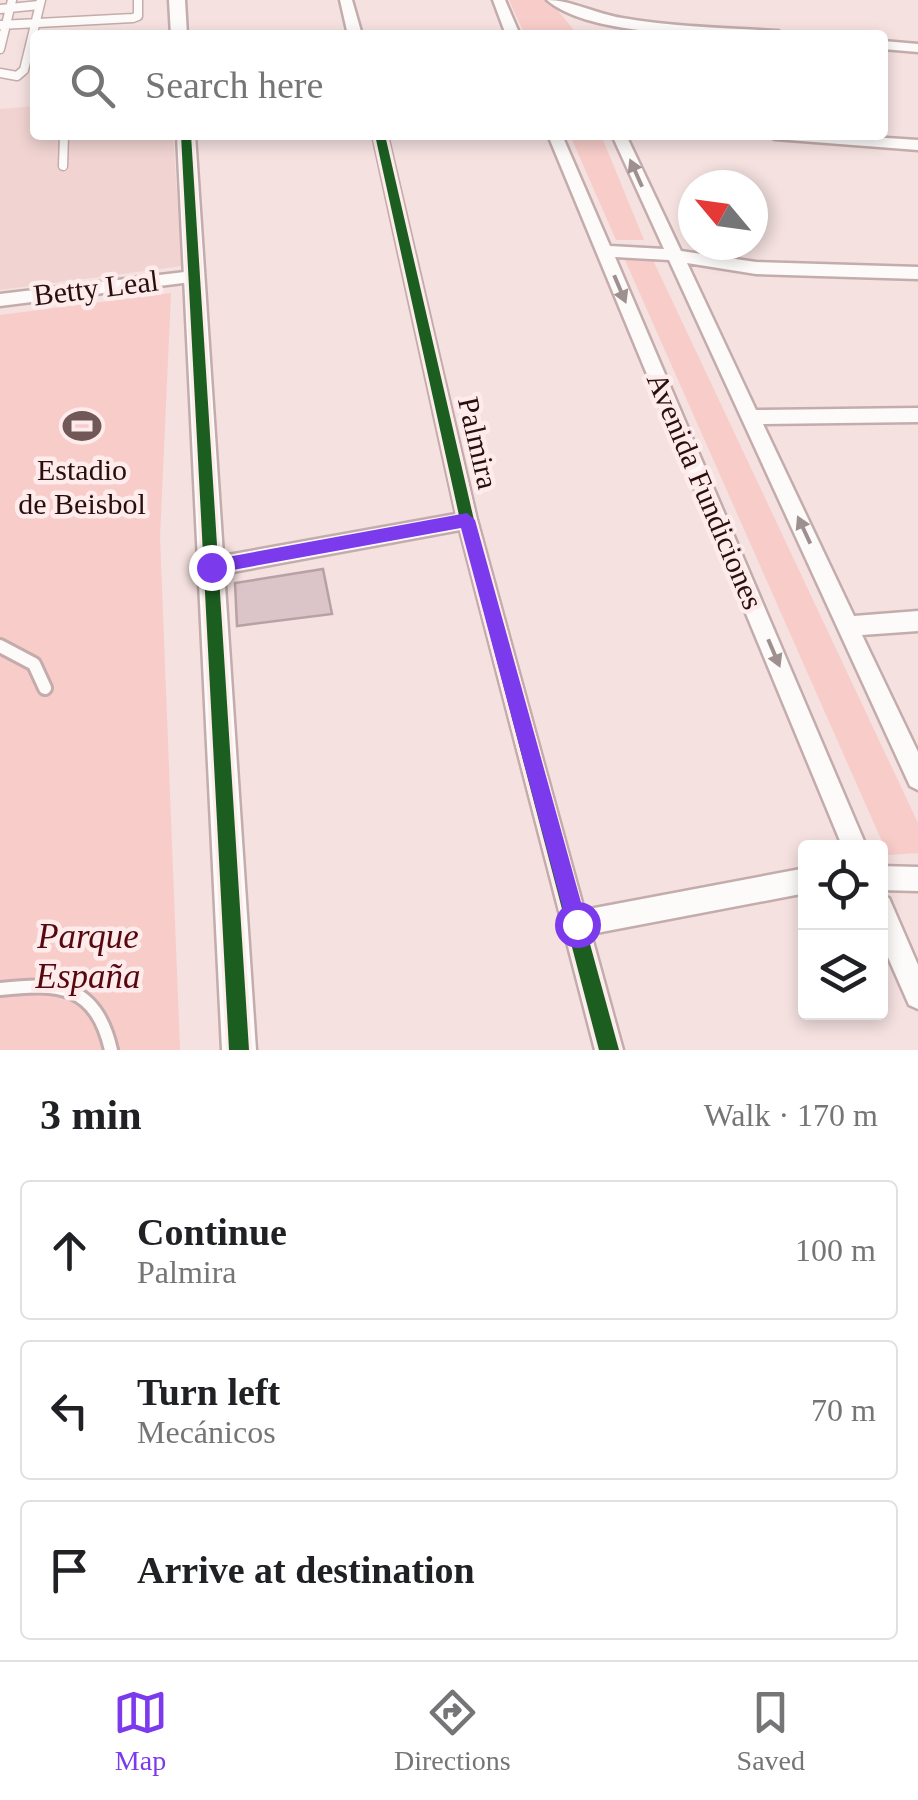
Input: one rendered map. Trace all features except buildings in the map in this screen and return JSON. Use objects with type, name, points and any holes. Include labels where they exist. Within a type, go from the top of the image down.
[{"type":"street","points":[[177,0],[179,30]]},
{"type":"street","points":[[346,0],[354,30]]},
{"type":"street","points":[[498,0],[511,30]]},
{"type":"street","points":[[554,0],[570,12],[608,19],[725,30]]},
{"type":"street","points":[[607,30],[608,19]]},
{"type":"street","points":[[888,45],[918,48]]},
{"type":"street","points":[[186,140],[239,1050]]},
{"type":"street","name":"Palmira","points":[[381,140],[467,520],[609,1050]]},
{"type":"street","name":"Avenida Fundiciones","points":[[558,140],[853,840]]},
{"type":"street","points":[[621,140],[918,778]]},
{"type":"street","points":[[847,140],[918,145]]},
{"type":"street","points":[[604,251],[672,255],[707,264],[756,268],[918,273]]},
{"type":"street","name":"Betty Leal","points":[[0,300],[193,276]]},
{"type":"street","points":[[752,417],[918,415]]},
{"type":"street","points":[[211,567],[467,520]]},
{"type":"street","points":[[849,626],[918,621]]},
{"type":"street","points":[[888,878],[918,879]]},
{"type":"street","points":[[577,924],[798,882]]},
{"type":"street","points":[[888,926],[918,996]]},
{"type":"lane","points":[[3,24],[132,18],[138,16],[138,0]]},
{"type":"lane","points":[[0,49],[7,5],[40,2],[34,30]]},
{"type":"lane","points":[[0,73],[16,76],[24,70],[30,46]]},
{"type":"lane","points":[[63,166],[64,140]]},
{"type":"lane","points":[[0,646],[34,664],[46,688]]},
{"type":"lane","points":[[0,989],[40,984],[70,987],[100,1015],[111,1050]]},
{"type":"shaded area","points":[[30,106],[30,140],[173,140],[182,266],[0,290],[0,109]]},
{"type":"green space","points":[[509,0],[549,0],[574,30],[523,30]]},
{"type":"green space","points":[[572,140],[603,140],[644,240],[616,240]]},
{"type":"green space","points":[[625,260],[653,260],[918,823],[918,853],[888,855],[888,840],[881,840]]},
{"type":"green space","name":"Parque España","points":[[171,293],[160,537],[180,1050],[0,1050],[0,315]]},
{"type":"cycle path","points":[[186,140],[239,1050]]},
{"type":"cycle path","points":[[381,140],[467,520],[609,1050]]},
{"type":"place","name":"Estadio de Beisbol","points":[[82,426]]},
{"type":"route","points":[[211,567],[467,520],[577,924]]}]
